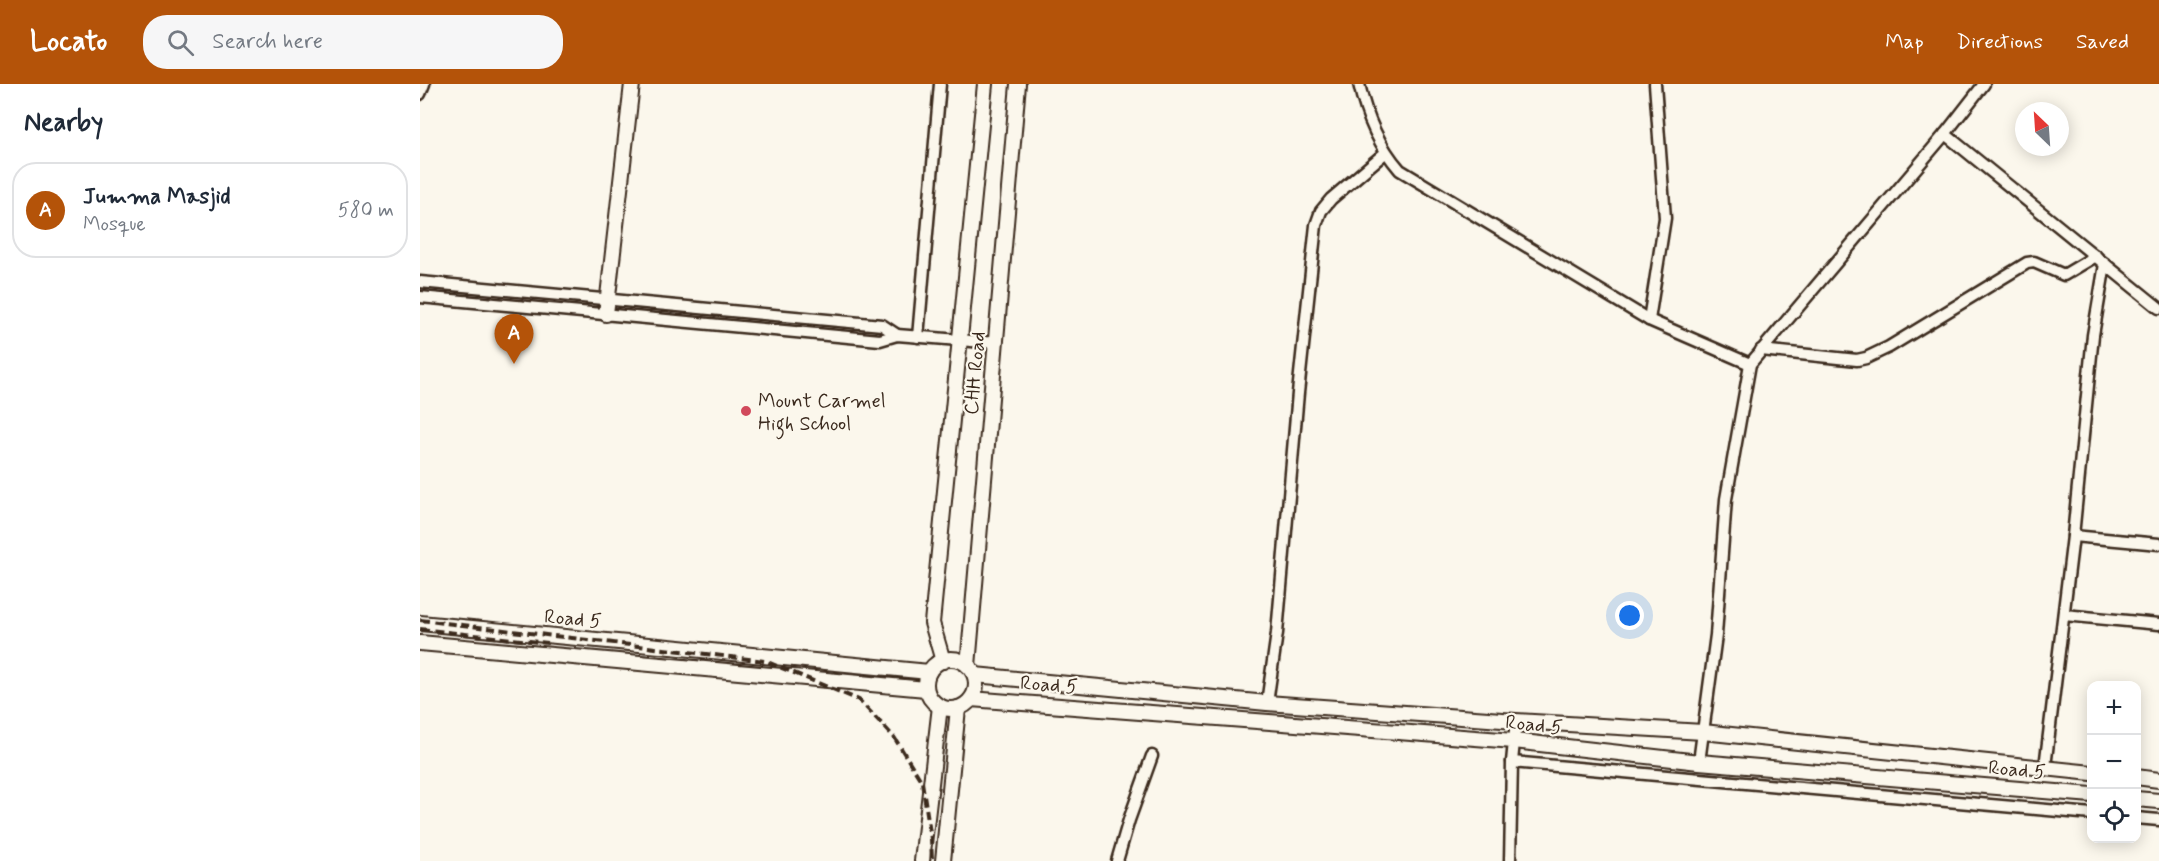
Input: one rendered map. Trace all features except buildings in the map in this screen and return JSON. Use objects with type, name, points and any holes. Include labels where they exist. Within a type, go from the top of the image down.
[{"type":"street","points":[[420,94],[424,84]]},
{"type":"street","points":[[606,314],[632,84]]},
{"type":"street","points":[[918,337],[940,84]]},
{"type":"street","points":[[943,661],[932,623],[958,340],[985,84]]},
{"type":"street","name":"CHH Road","points":[[971,671],[1018,84]]},
{"type":"street","points":[[1359,84],[1372,124],[1385,153],[1400,170],[1649,320],[1750,364]]},
{"type":"street","points":[[1649,320],[1665,218],[1655,84]]},
{"type":"street","points":[[1699,762],[1716,635],[1726,499],[1750,364],[1945,134],[1984,84]]},
{"type":"street","points":[[1945,134],[2159,308]]},
{"type":"street","points":[[1267,703],[1277,633],[1298,393],[1316,225],[1321,211],[1331,199],[1385,153]]},
{"type":"street","points":[[1761,350],[1861,360],[2027,263],[2034,262],[2064,275],[2096,256]]},
{"type":"street","points":[[2045,768],[2073,536],[2093,335],[2105,264]]},
{"type":"street","points":[[420,282],[882,325],[897,335]]},
{"type":"street","points":[[420,297],[880,340],[897,335],[996,343]]},
{"type":"street","points":[[2073,536],[2159,544]]},
{"type":"street","points":[[2064,615],[2159,624]]},
{"type":"street","name":"Road 5","points":[[420,623],[929,672]]},
{"type":"street","name":"Road 5","points":[[420,643],[926,689]]},
{"type":"street","points":[[957,660],[971,671],[975,691],[971,699],[958,708],[949,709],[940,706],[931,699],[926,689],[929,672],[943,661],[957,660]]},
{"type":"street","name":"Road 5","points":[[971,671],[1267,703],[1703,732],[2087,772]]},
{"type":"street","name":"Road 5","points":[[971,699],[1514,741],[1699,762],[2087,795]]},
{"type":"street","points":[[922,861],[940,706]]},
{"type":"street","points":[[944,861],[958,708]]},
{"type":"street","points":[[1510,861],[1512,762],[1516,721]]},
{"type":"street","points":[[1117,861],[1152,756]]},
{"type":"street","points":[[1512,762],[2087,814]]},
{"type":"street","points":[[2141,778],[2159,780]]},
{"type":"street","points":[[2141,799],[2159,801]]},
{"type":"street","points":[[2141,818],[2159,820]]},
{"type":"railway","points":[[420,620],[765,661],[859,700],[894,737],[922,782],[932,861]]},
{"type":"railway","points":[[420,629],[548,643]]},
{"type":"place","name":"Jumma Masjid","points":[[514,364]]},
{"type":"place","name":"Mount Carmel High School","points":[[746,411]]}]
